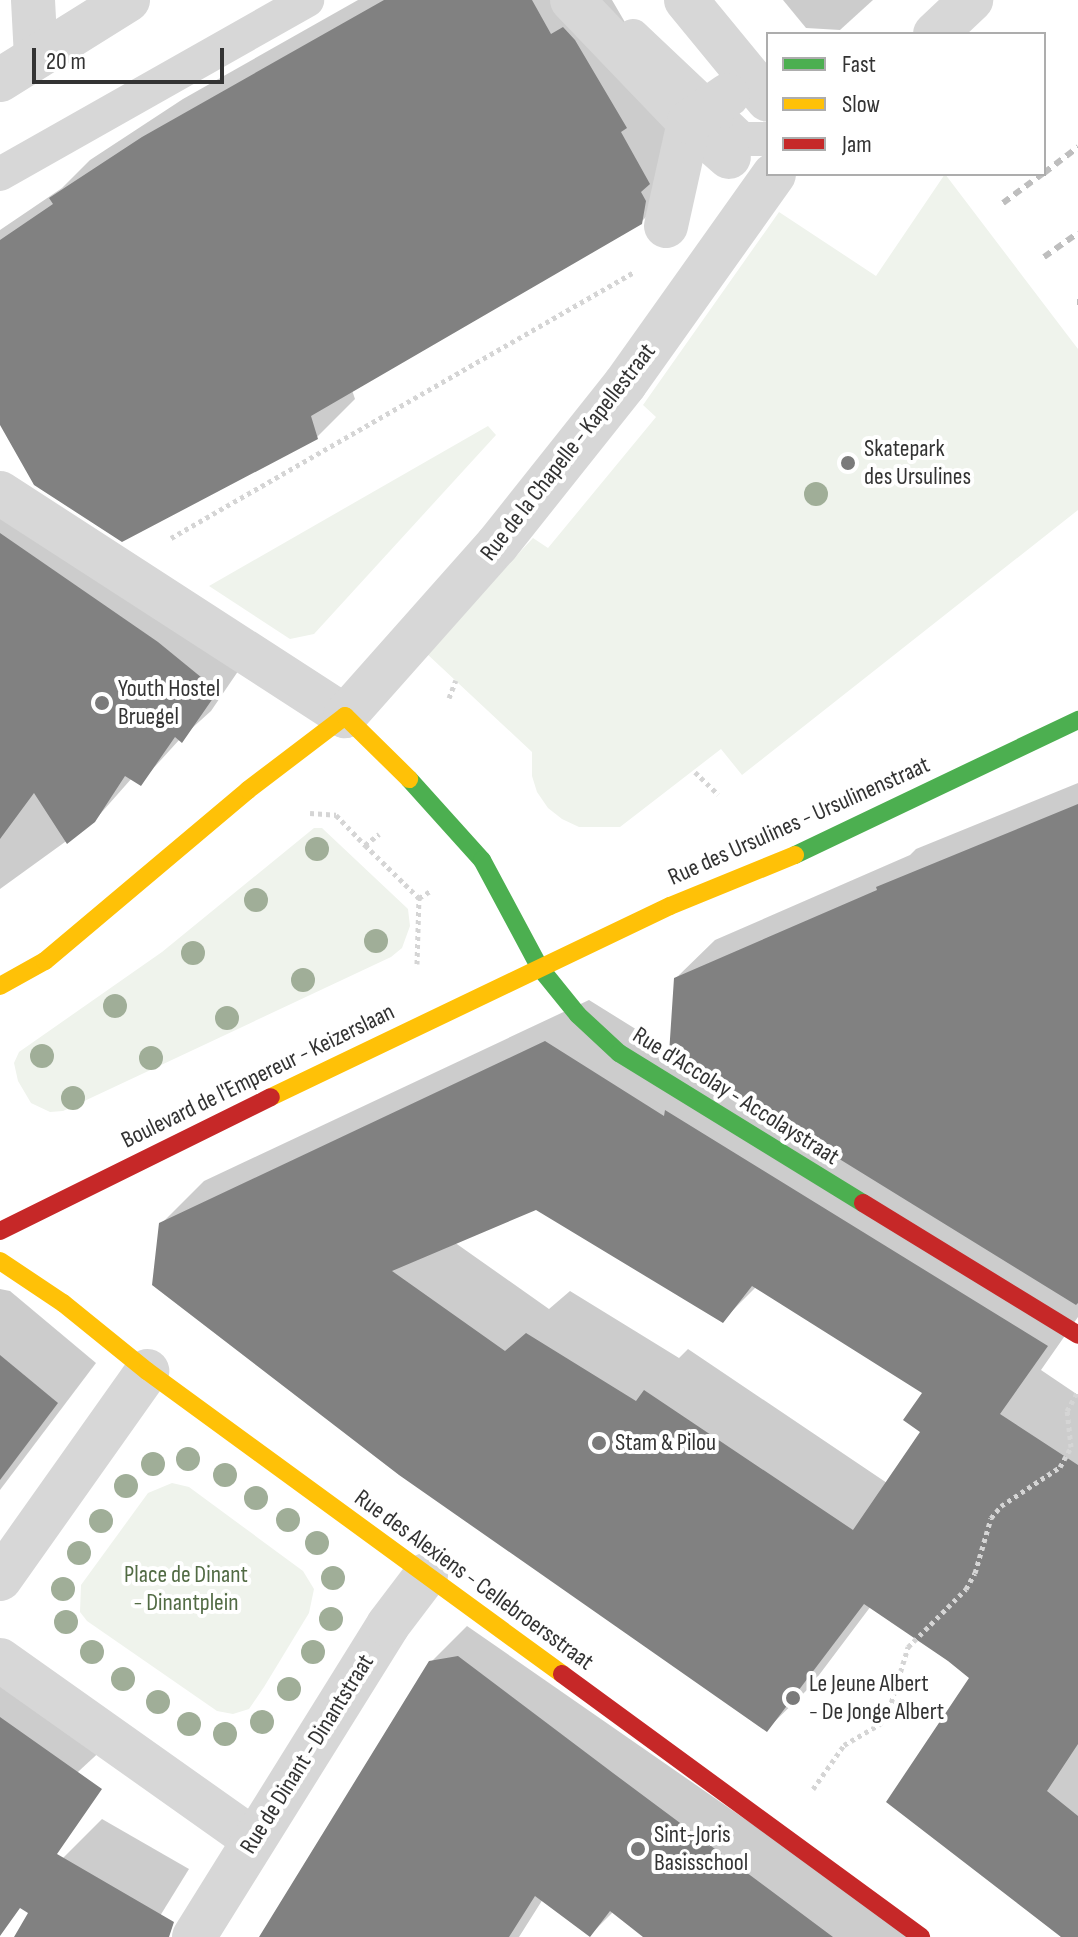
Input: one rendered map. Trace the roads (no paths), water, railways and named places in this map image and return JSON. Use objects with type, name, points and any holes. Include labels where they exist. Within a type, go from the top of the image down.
[{"type":"street","points":[[33,0],[36,57]]},
{"type":"street","points":[[0,80],[128,0]]},
{"type":"street","points":[[572,0],[724,106]]},
{"type":"street","points":[[686,0],[724,106],[749,148]]},
{"type":"street","points":[[937,32],[971,0]]},
{"type":"street","points":[[666,226],[724,106]]},
{"type":"street","name":"Rue de la Chapelle - Kapellestraat","points":[[345,716],[497,545],[615,397],[773,176]]},
{"type":"street","points":[[0,493],[345,716],[248,790],[45,961],[0,986]]},
{"type":"street","name":"Rue d'Accolay - Accolaystraat","points":[[345,716],[426,796],[482,860],[540,968],[578,1015],[619,1053],[1078,1335]]},
{"type":"street","name":"Rue des Ursulines - Ursulinenstraat","points":[[540,968],[670,906],[778,863],[1078,720]]},
{"type":"street","name":"Boulevard de l'Empereur - Keizerslaan","points":[[0,1231],[399,1034],[540,968]]},
{"type":"street","name":"Rue des Alexiens - Cellebroersstraat","points":[[0,1261],[63,1303],[147,1371],[921,1937]]},
{"type":"street","points":[[0,1579],[147,1371]]},
{"type":"street","name":"Rue de Dinant - Dinantstraat","points":[[194,1937],[388,1625],[426,1575]]},
{"type":"street","points":[[0,1660],[254,1840]]},
{"type":"lane","points":[[0,174],[307,0]]},
{"type":"lane","points":[[596,0],[724,106]]},
{"type":"railway","points":[[1046,171],[1078,147]]},
{"type":"railway","points":[[1003,203],[1039,176]]},
{"type":"railway","points":[[1044,257],[1078,233]]},
{"type":"place","name":"Skatepark des Ursulines","points":[[848,463]]},
{"type":"place","name":"Youth Hostel Bruegel","points":[[102,703]]},
{"type":"place","name":"Stam & Pilou","points":[[599,1443]]},
{"type":"place","name":"Le Jeune Albert - De Jonge Albert","points":[[793,1698]]},
{"type":"place","name":"Sint-Joris Basisschool","points":[[638,1849]]},
{"type":"park label","name":"Place de Dinant - Dinantplein","points":[[186,1589]]}]
